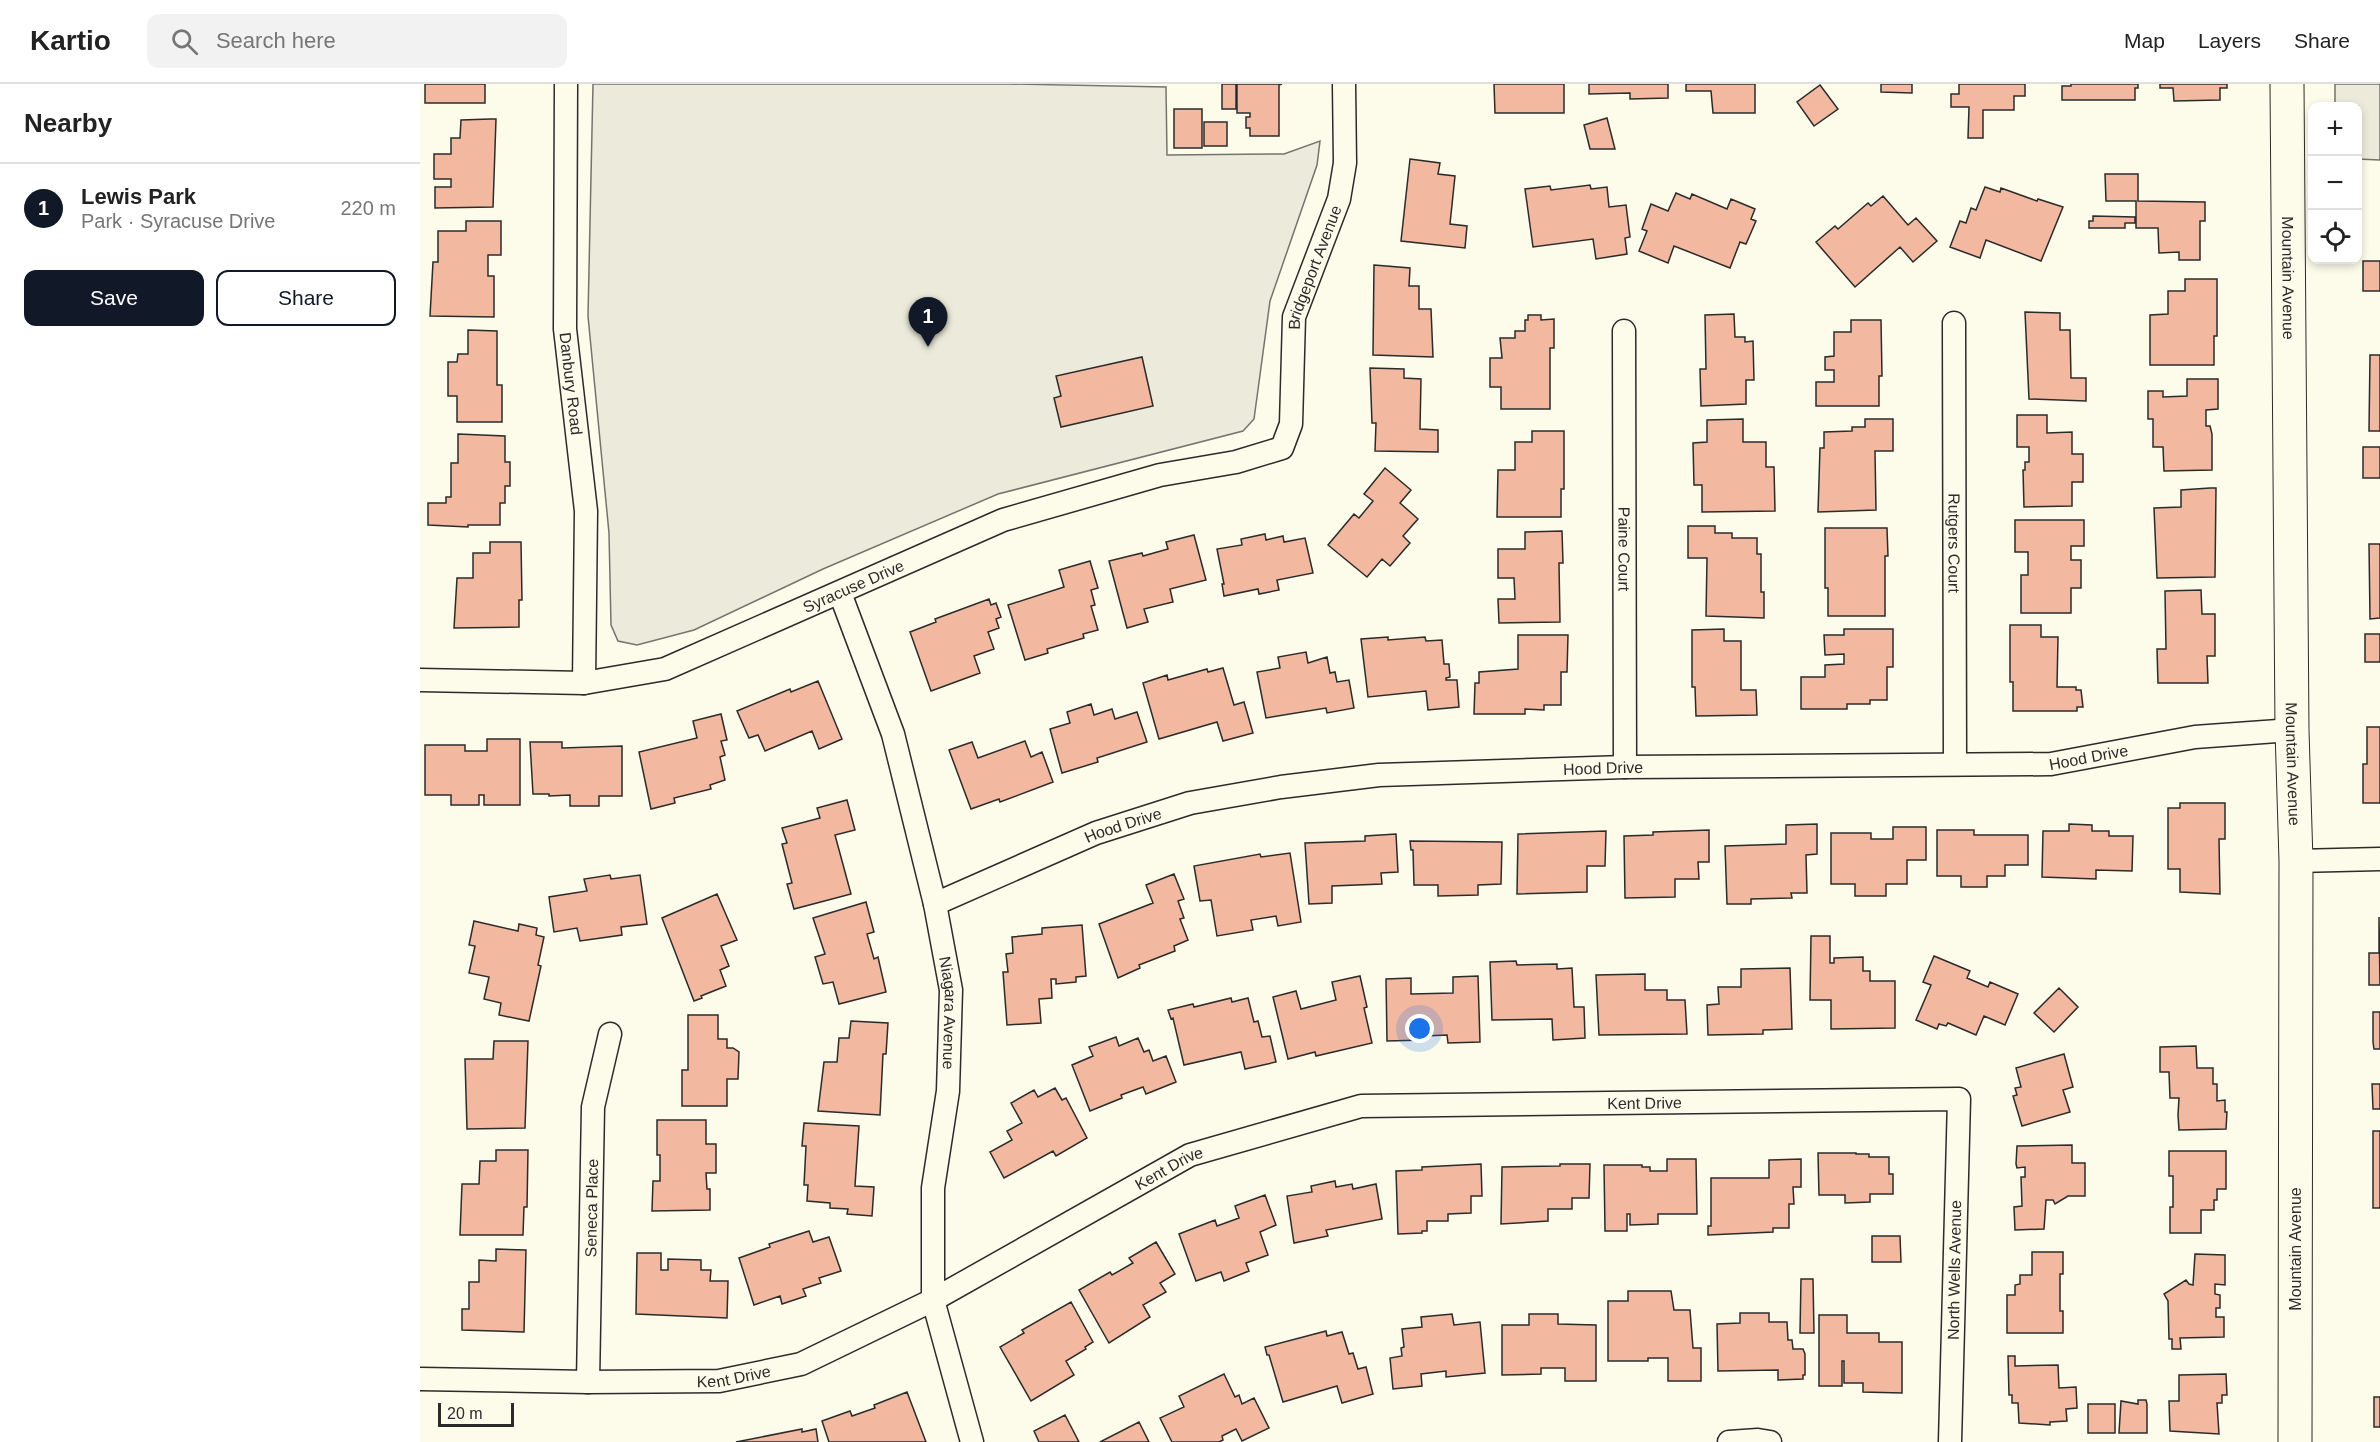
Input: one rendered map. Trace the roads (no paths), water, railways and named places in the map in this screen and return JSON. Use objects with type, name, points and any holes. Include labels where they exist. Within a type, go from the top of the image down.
[{"type":"main road","name":"Mountain Avenue","points":[[2287,84],[2292,730],[2296,861],[2295,1442]]},
{"type":"street","name":"Danbury Road","points":[[566,84],[565,329],[585,511],[584,682]]},
{"type":"street","name":"Bridgeport Avenue","points":[[1282,448],[1291,424],[1294,317],[1339,199],[1345,163],[1344,84]]},
{"type":"street","name":"Rutgers Court","points":[[1954,323],[1955,764]]},
{"type":"street","name":"Paine Court","points":[[1624,331],[1625,767]]},
{"type":"street","name":"Syracuse Drive","points":[[420,680],[584,682],[665,669],[1003,520],[1160,475],[1236,462],[1282,448]]},
{"type":"street","name":"Niagara Avenue","points":[[840,593],[893,734],[935,904],[951,990],[948,1091],[933,1188],[933,1300],[972,1442]]},
{"type":"street","name":"Hood Drive","points":[[935,904],[1096,833],[1190,803],[1281,787],[1379,775],[1625,767],[2051,764],[2194,737],[2292,730]]},
{"type":"street","points":[[2296,861],[2380,859]]},
{"type":"street","name":"Seneca Place","points":[[588,1382],[593,1107],[610,1034]]},
{"type":"street","name":"Kent Drive","points":[[420,1379],[588,1382],[719,1381],[801,1364],[933,1300],[1190,1155],[1361,1106],[1959,1099]]},
{"type":"street","name":"North Wells Avenue","points":[[1950,1442],[1959,1099]]},
{"type":"street","points":[[1729,1442],[1758,1440],[1770,1442]]},
{"type":"place","name":"Lewis Park","points":[[928,347]]}]
